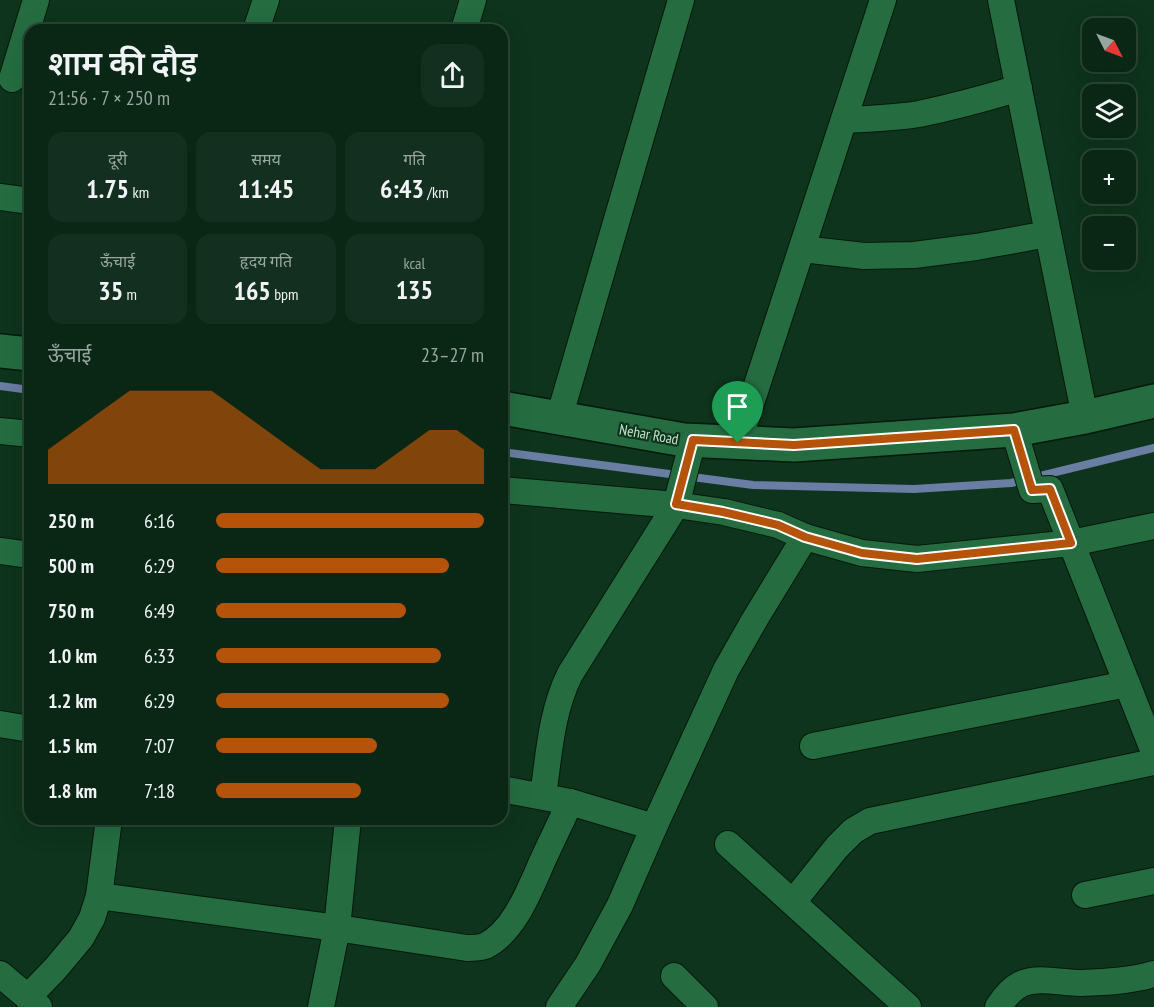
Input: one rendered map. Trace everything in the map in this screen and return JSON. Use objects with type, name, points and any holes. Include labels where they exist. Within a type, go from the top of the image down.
[{"type":"street","points":[[29,24],[36,0]]},
{"type":"street","points":[[258,24],[266,0]]},
{"type":"street","points":[[466,24],[474,0]]},
{"type":"street","points":[[559,418],[681,0]]},
{"type":"street","points":[[738,443],[883,0]]},
{"type":"street","points":[[1001,0],[1085,417]]},
{"type":"street","points":[[14,79],[24,43]]},
{"type":"street","points":[[844,120],[917,114],[1019,88]]},
{"type":"street","points":[[0,198],[24,200]]},
{"type":"street","points":[[802,249],[864,256],[914,255],[1048,234]]},
{"type":"street","points":[[0,351],[24,353]]},
{"type":"street","name":"Nehar Road","points":[[508,409],[559,418],[691,448],[738,443],[794,445],[1014,430],[1154,401]]},
{"type":"street","points":[[1014,430],[1032,490],[1050,489],[1154,752]]},
{"type":"street","points":[[0,431],[24,433]]},
{"type":"street","points":[[543,796],[556,713],[564,685],[679,494],[691,448]]},
{"type":"street","points":[[508,490],[679,494],[723,512],[778,525],[805,537],[862,553],[917,559],[1071,543],[1154,526]]},
{"type":"street","points":[[559,1007],[588,964],[620,905],[726,670],[754,619],[805,537]]},
{"type":"street","points":[[0,551],[24,554]]},
{"type":"street","points":[[813,746],[1127,684]]},
{"type":"street","points":[[0,724],[24,728]]},
{"type":"street","points":[[793,902],[837,847],[853,831],[870,821],[1154,762]]},
{"type":"street","points":[[508,790],[570,802],[654,827]]},
{"type":"street","points":[[99,896],[479,948],[499,936],[514,919],[570,802]]},
{"type":"street","points":[[0,974],[33,1002],[55,969],[81,938],[92,918],[99,896],[108,825]]},
{"type":"street","points":[[321,1007],[337,928],[347,825]]},
{"type":"street","points":[[728,844],[908,1007]]},
{"type":"street","points":[[1085,895],[1154,881]]},
{"type":"street","points":[[998,1007],[1008,993],[1021,984],[1039,980],[1080,983],[1139,978],[1154,974]]},
{"type":"street","points":[[674,976],[705,1007]]},
{"type":"waterway","points":[[0,386],[24,389]]},
{"type":"waterway","points":[[508,453],[753,485],[914,489],[1011,483],[1154,448]]},
{"type":"route","points":[[1014,430],[1032,490],[1050,489],[1071,543],[917,559],[862,553],[805,537],[778,525],[676,504],[693,440],[738,443],[794,445],[1014,430]]}]
